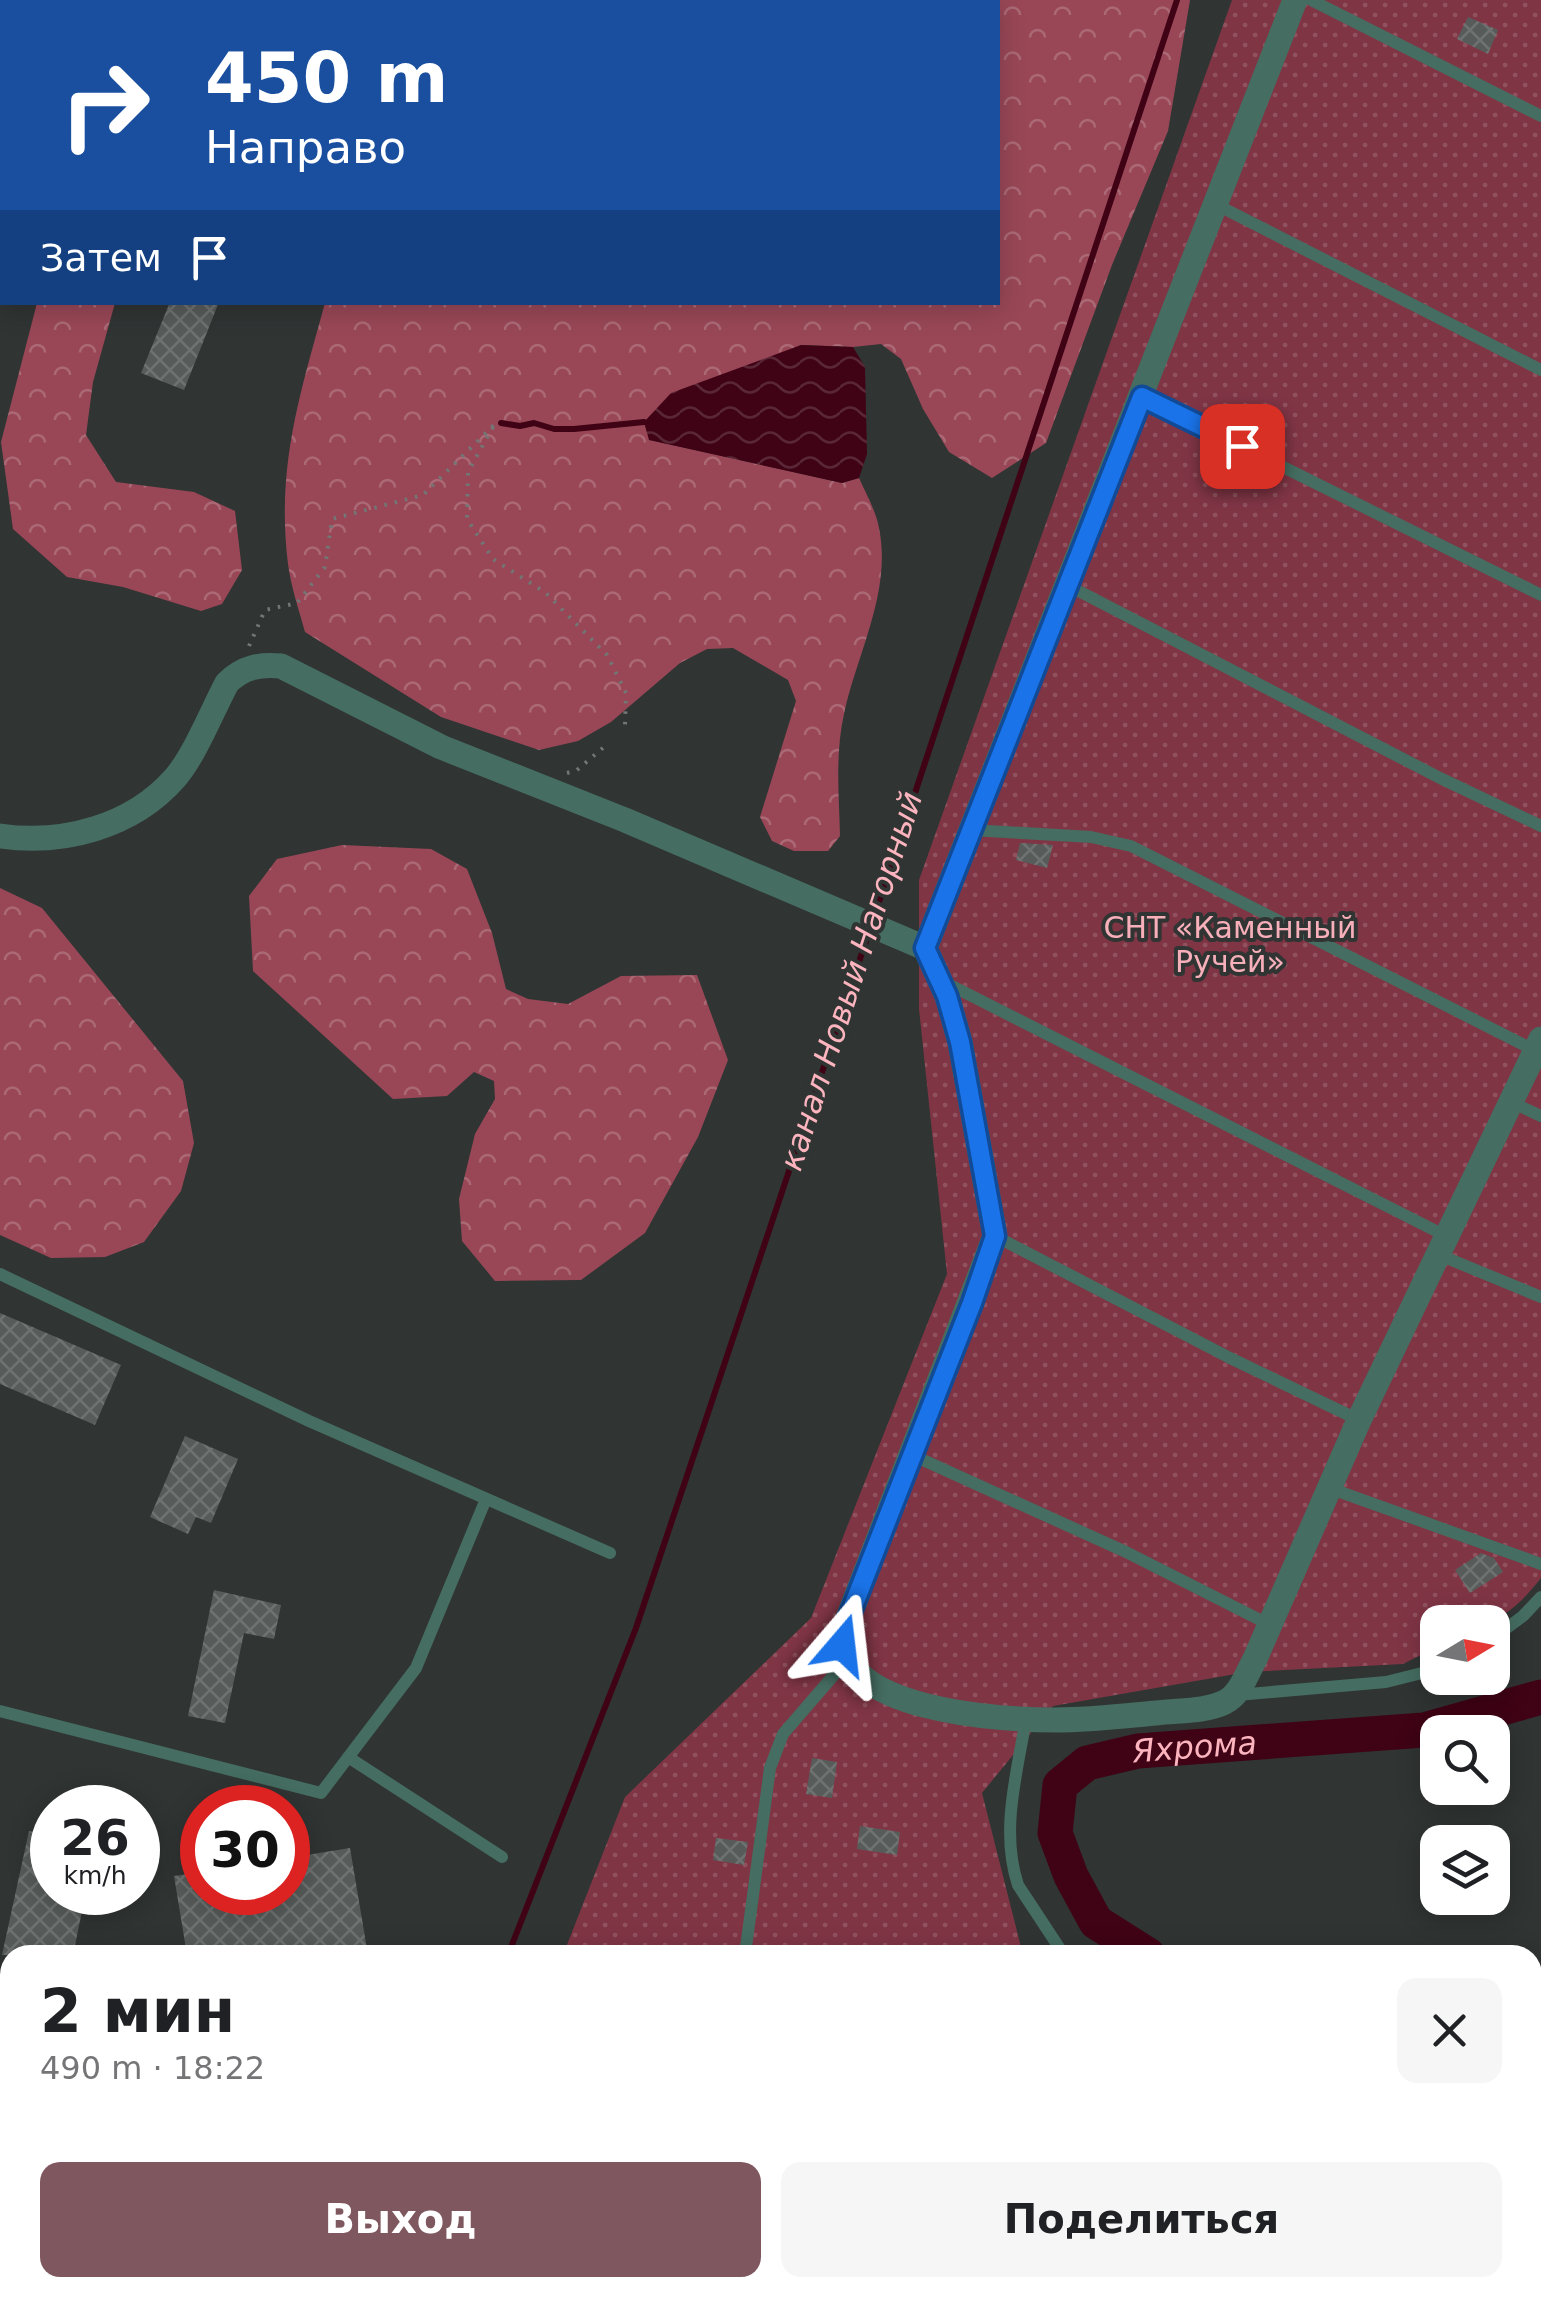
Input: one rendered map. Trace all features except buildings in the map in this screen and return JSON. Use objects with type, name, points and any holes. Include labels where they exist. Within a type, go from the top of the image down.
[{"type":"street","points":[[925,948],[1294,0]]},
{"type":"street","points":[[0,836],[34,841],[94,830],[144,807],[178,775],[227,683],[237,673],[262,664],[281,666],[442,747],[925,948],[960,1042],[995,1236],[843,1632],[842,1645],[846,1661],[863,1679],[908,1702],[994,1718],[1059,1720],[1205,1708],[1234,1696],[1270,1624],[1359,1420],[1538,1045]]},
{"type":"lane","points":[[1311,0],[1541,116]]},
{"type":"lane","points":[[1217,205],[1541,370]]},
{"type":"lane","points":[[1142,397],[1541,595]]},
{"type":"lane","points":[[1068,585],[1440,778],[1541,826]]},
{"type":"lane","points":[[971,830],[1091,836],[1131,846],[1538,1045]]},
{"type":"lane","points":[[939,980],[1541,1296]]},
{"type":"lane","points":[[1511,1102],[1541,1116]]},
{"type":"lane","points":[[995,1236],[1359,1420]]},
{"type":"lane","points":[[0,1274],[309,1421],[610,1553]]},
{"type":"lane","points":[[912,1456],[1126,1552],[1270,1624]]},
{"type":"lane","points":[[1329,1488],[1541,1564]]},
{"type":"lane","points":[[0,1711],[322,1793],[416,1668],[486,1498]]},
{"type":"lane","points":[[1510,1626],[1541,1596]]},
{"type":"lane","points":[[747,1945],[770,1768],[777,1745],[846,1661]]},
{"type":"lane","points":[[1234,1696],[1386,1682],[1420,1674]]},
{"type":"lane","points":[[1026,1719],[1009,1836],[1014,1873],[1057,1945]]},
{"type":"lane","points":[[348,1758],[502,1857]]},
{"type":"path","points":[[237,673],[265,610],[297,603],[325,568],[332,520],[423,495],[496,423],[468,472],[467,519],[493,559],[546,593],[606,655],[626,693],[625,724]]},
{"type":"path","points":[[526,781],[578,770],[604,748]]},
{"type":"green space","points":[[1000,0],[1190,0],[1168,131],[1112,265],[1046,443],[992,478],[949,452],[923,409],[901,359],[881,344],[801,345],[644,422],[650,440],[842,483],[859,478],[876,515],[881,575],[841,729],[840,836],[828,851],[794,851],[772,841],[760,817],[796,701],[788,680],[733,648],[707,649],[680,663],[611,722],[578,741],[539,750],[441,717],[305,632],[289,573],[285,495],[293,431],[324,305],[1000,305]]},
{"type":"green space","name":"СНТ «Каменный Ручей»","points":[[1232,0],[1541,0],[1541,1578],[1510,1610],[1510,1605],[1420,1605],[1420,1656],[1403,1664],[1247,1672],[1053,1706],[982,1793],[1020,1945],[567,1945],[625,1797],[811,1618],[947,1274],[919,1009],[919,880]]},
{"type":"green space","points":[[36,305],[114,305],[93,382],[86,435],[116,482],[194,492],[235,511],[242,570],[222,604],[201,611],[123,587],[67,577],[13,529],[1,442]]},
{"type":"green space","points":[[342,845],[431,849],[467,869],[492,933],[506,989],[528,999],[568,1004],[621,976],[697,975],[728,1060],[698,1137],[645,1233],[581,1280],[495,1281],[462,1241],[459,1199],[475,1134],[495,1099],[494,1081],[474,1072],[447,1096],[393,1099],[253,971],[249,896],[277,859]]},
{"type":"green space","points":[[0,888],[42,908],[183,1081],[194,1143],[181,1191],[144,1242],[105,1257],[51,1258],[0,1235]]},
{"type":"water","points":[[801,345],[853,347],[865,367],[867,454],[859,478],[842,483],[649,440],[644,422],[671,393]]},
{"type":"waterway","name":"канал Новый Нагорный","points":[[873,920],[1177,0]]},
{"type":"waterway","points":[[501,423],[574,429],[644,422]]},
{"type":"waterway","name":"канал Новый Нагорный","points":[[512,1945],[636,1628],[869,932]]},
{"type":"waterway","name":"Яхрома","points":[[1132,1945],[1096,1922],[1071,1876],[1055,1833],[1060,1785],[1087,1763],[1138,1751],[1424,1730],[1541,1697]]},
{"type":"route","points":[[842,1645],[843,1632],[995,1236],[960,1042],[947,996],[925,948],[1142,397],[1242,446]]}]
